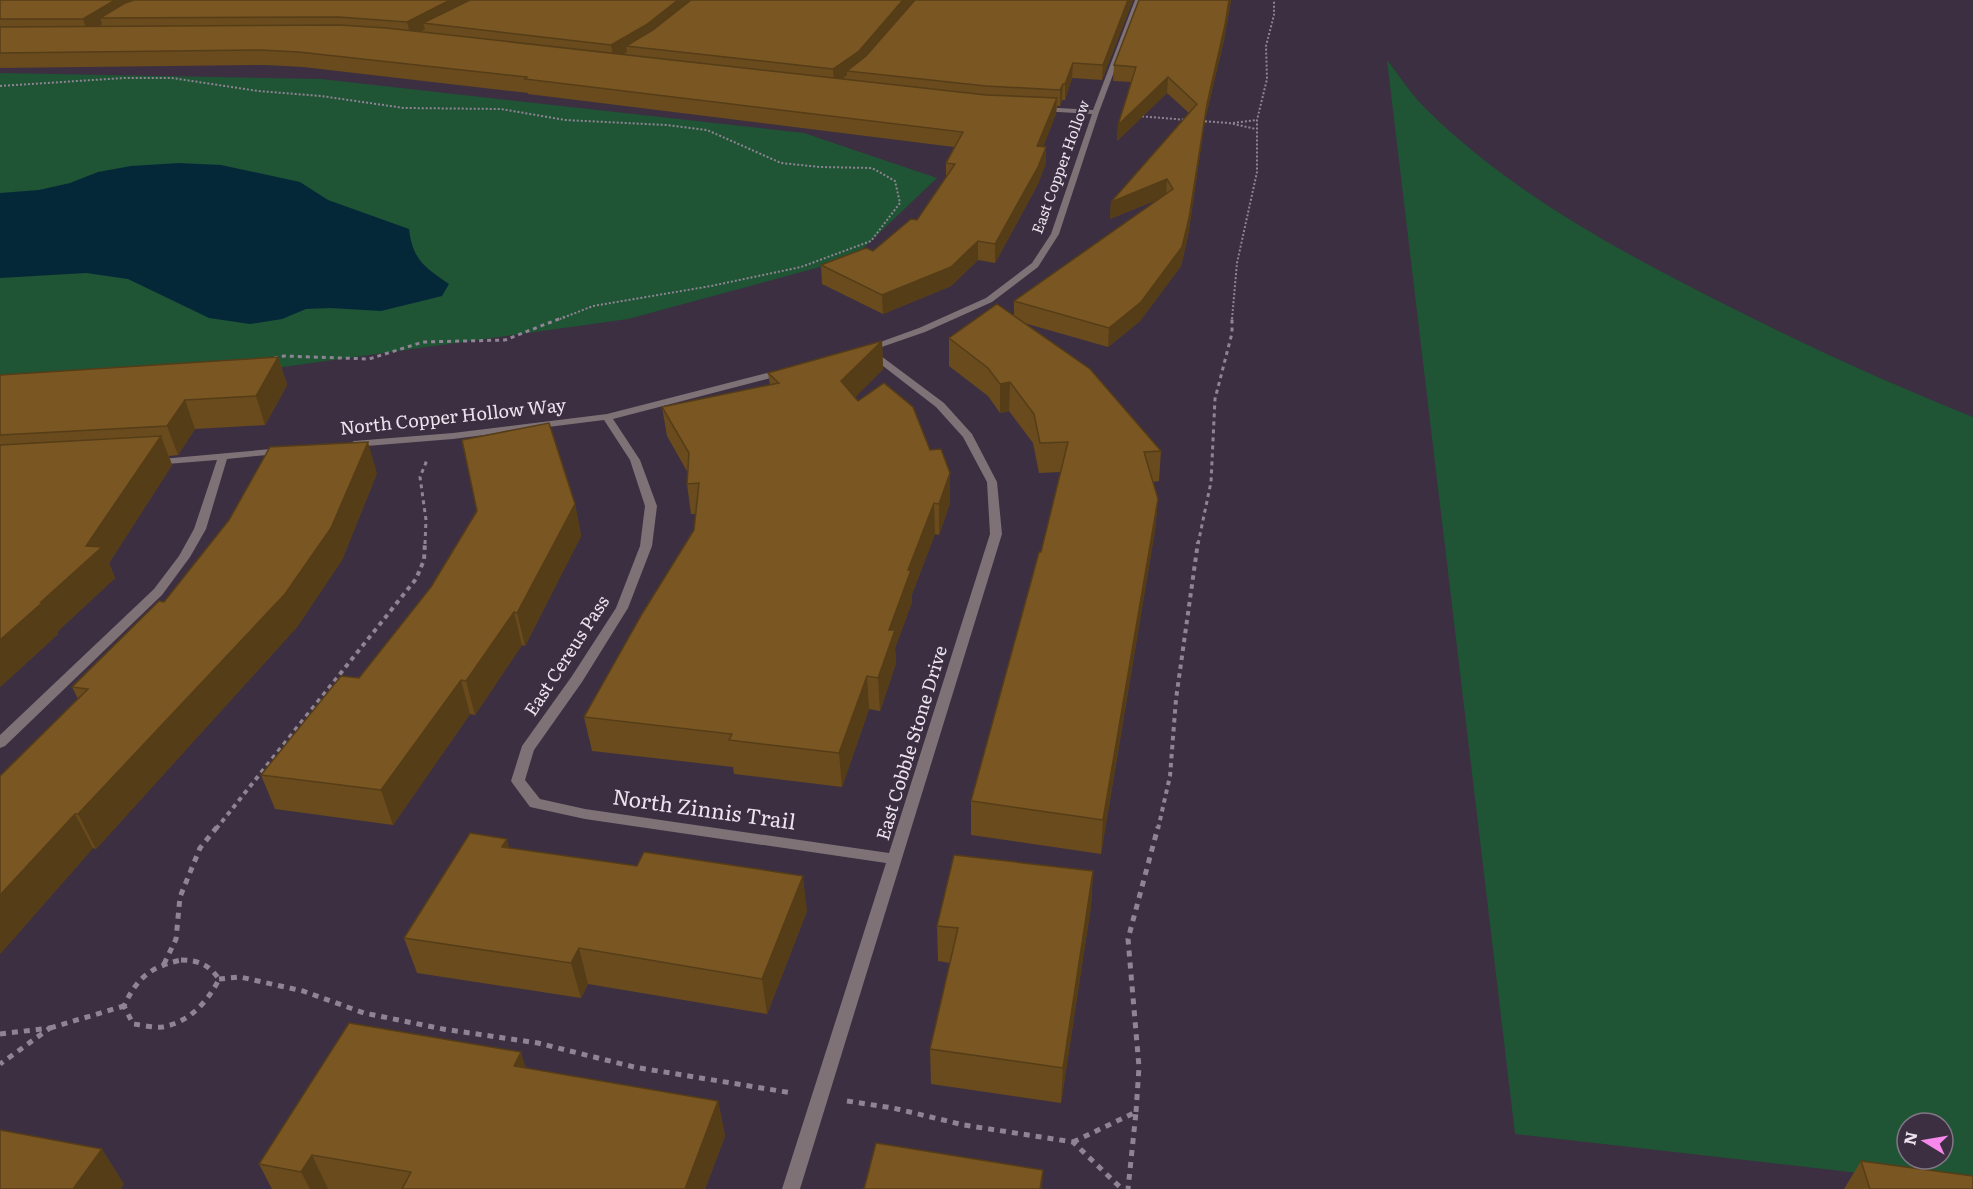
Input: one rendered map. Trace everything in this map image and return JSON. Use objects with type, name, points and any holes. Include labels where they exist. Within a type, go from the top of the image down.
[{"type":"street","name":"East Copper Hollow","points":[[861,351],[922,330],[989,300],[1035,265],[1054,234],[1138,0]]},
{"type":"street","points":[[1030,109],[1096,112]]},
{"type":"street","name":"East Cobble Stone Drive","points":[[791,1189],[996,534],[992,482],[968,436],[940,405],[861,351]]},
{"type":"street","name":"North Copper Hollow Way","points":[[339,446],[430,438],[607,417],[789,370]]},
{"type":"street","name":"East Cereus Pass","points":[[518,781],[526,749],[577,679],[622,608],[646,546],[651,506],[635,460],[607,417]]},
{"type":"street","points":[[139,463],[293,450]]},
{"type":"street","points":[[0,743],[158,592],[184,557],[200,529],[223,456]]},
{"type":"street","name":"North Zinnis Trail","points":[[518,781],[535,803],[545,806],[585,814],[895,859]]},
{"type":"path","points":[[1128,1189],[1139,1067],[1128,939],[1154,850],[1170,776],[1176,699],[1197,548],[1211,482],[1215,437],[1215,399],[1232,333],[1233,293],[1237,263],[1257,172],[1256,129],[1267,79],[1266,46],[1274,15],[1274,0]]},
{"type":"path","points":[[0,86],[124,78],[172,78],[258,91],[321,96],[404,108],[501,110],[565,120],[666,125],[707,130],[732,139],[781,163],[820,167],[872,168],[895,181],[900,203],[871,242],[801,267],[711,286],[593,306],[505,340],[423,342],[369,359],[284,356],[273,358]]},
{"type":"path","points":[[1096,112],[1229,123],[1256,129]]},
{"type":"path","points":[[1229,123],[1257,120]]},
{"type":"path","points":[[164,964],[176,939],[180,897],[200,848],[417,579],[424,560],[426,520],[420,477],[427,458],[430,438]]},
{"type":"path","points":[[0,1034],[50,1028],[124,1006],[137,982],[164,964],[195,959],[214,970],[219,979]]},
{"type":"path","points":[[219,979],[240,977],[303,991],[364,1013],[443,1029],[538,1043],[634,1067],[893,1108],[964,1125],[1073,1142],[1136,1112]]},
{"type":"path","points":[[124,1006],[133,1024],[161,1027],[193,1014],[214,991],[219,979]]},
{"type":"path","points":[[0,1064],[50,1028]]},
{"type":"path","points":[[1073,1142],[1122,1189]]},
{"type":"green space","points":[[1387,60],[1419,102],[1453,134],[1515,183],[1581,226],[1650,266],[1756,320],[1864,371],[1973,417],[1973,1186],[1515,1134]]},
{"type":"green space","points":[[0,73],[321,79],[804,133],[937,178],[853,258],[628,319],[211,377],[0,393]]},
{"type":"water","points":[[179,163],[221,165],[300,182],[328,200],[409,229],[413,248],[421,262],[449,284],[442,296],[381,311],[306,309],[282,319],[250,324],[209,318],[128,279],[86,273],[0,278],[0,193],[39,190],[70,183],[98,172],[131,166]]},
{"type":"building","points":[[0,0],[115,0],[83,19],[0,19]]},
{"type":"building","points":[[134,0],[450,0],[407,22],[339,17],[100,18]]},
{"type":"building","points":[[470,0],[678,0],[646,25],[611,45],[423,23]]},
{"type":"building","points":[[691,0],[903,0],[859,51],[833,69],[626,46],[653,30]]},
{"type":"building","points":[[915,0],[1128,0],[1103,65],[1073,63],[1065,84],[1060,90],[986,86],[847,71],[866,56]]},
{"type":"building","points":[[1139,0],[1229,0],[1207,104],[1189,218],[1182,247],[1141,302],[1109,328],[1014,301],[1173,189],[1167,179],[1111,202],[1197,104],[1168,77],[1118,125],[1136,67],[1114,65]]},
{"type":"building","points":[[339,25],[386,28],[986,95],[1057,98],[1037,146],[1046,147],[1038,167],[995,244],[978,241],[951,267],[882,295],[821,265],[866,248],[873,251],[911,219],[917,220],[955,164],[946,163],[963,132],[525,79],[527,77],[299,52],[261,50],[0,53],[0,27]]},
{"type":"building","points":[[997,304],[1090,369],[1161,451],[1144,452],[1158,499],[1103,820],[971,801],[1039,552],[1041,552],[1068,442],[1040,443],[1034,414],[1010,382],[1000,384],[988,368],[949,338]]},
{"type":"building","points":[[882,341],[841,381],[858,401],[884,383],[913,407],[930,450],[941,449],[950,473],[939,504],[934,503],[908,570],[911,570],[889,630],[895,630],[878,678],[867,676],[839,753],[729,740],[732,734],[584,717],[642,614],[694,530],[699,483],[687,484],[689,453],[662,407],[779,383],[768,373]]},
{"type":"building","points":[[278,357],[256,396],[185,400],[167,426],[0,435],[0,375]]},
{"type":"building","points":[[549,423],[575,504],[517,613],[514,612],[466,681],[461,680],[381,790],[261,775],[341,676],[359,678],[431,587],[477,511],[462,440]]},
{"type":"building","points":[[161,436],[86,546],[102,547],[0,640],[0,445]]},
{"type":"building","points":[[368,442],[331,528],[285,594],[0,895],[0,776],[88,689],[72,687],[159,601],[164,602],[229,520],[270,447]]},
{"type":"building","points":[[470,833],[507,839],[502,847],[637,866],[644,852],[803,876],[762,979],[579,948],[571,963],[404,938]]},
{"type":"building","points":[[954,855],[1093,871],[1063,1068],[930,1049],[958,928],[937,926]]},
{"type":"building","points":[[349,1023],[521,1052],[514,1066],[718,1101],[685,1189],[402,1189],[411,1172],[312,1155],[301,1172],[259,1164]]},
{"type":"building","points":[[0,1130],[102,1149],[73,1189],[0,1189]]},
{"type":"building","points":[[876,1143],[1043,1170],[1040,1189],[864,1189]]},
{"type":"building","points":[[1861,1161],[1895,1166],[1895,1171],[1936,1171],[1973,1176],[1973,1189],[1870,1189]]}]
